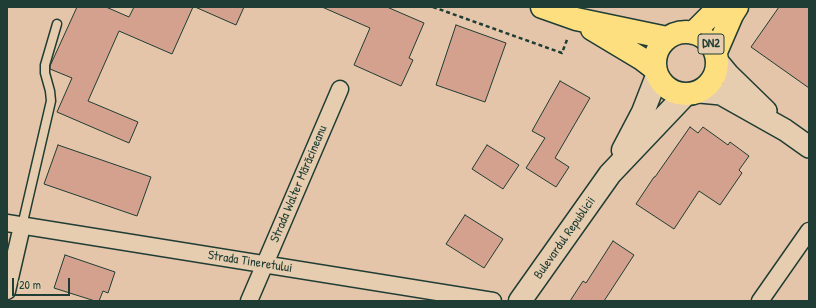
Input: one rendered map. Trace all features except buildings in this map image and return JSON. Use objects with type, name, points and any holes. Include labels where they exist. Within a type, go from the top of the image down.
[{"type":"main road","name":"DN2","points":[[542,7],[576,19],[667,38],[684,32],[701,35],[712,45],[717,57]]},
{"type":"main road","name":"DN2","points":[[693,33],[719,7]]},
{"type":"main road","name":"DN2","points":[[576,19],[642,59],[656,72],[662,83],[668,89],[676,93],[693,93],[708,87],[713,80],[717,71],[717,57],[736,7]]},
{"type":"main road","points":[[656,72],[655,60],[657,52],[661,44],[667,38]]},
{"type":"main road","name":"Bulevardul Republicii","points":[[520,301],[610,174],[643,112],[656,72]]},
{"type":"main road","name":"Bulevardul Republicii","points":[[610,174],[693,93]]},
{"type":"street","points":[[717,57],[728,74],[785,130]]},
{"type":"street","name":"Strada Walter Mărăcineanu","points":[[248,301],[340,89]]},
{"type":"street","points":[[693,93],[721,94],[785,130],[809,147]]},
{"type":"street","points":[[7,291],[14,225]]},
{"type":"street","name":"Strada Tineretului","points":[[14,225],[493,301]]},
{"type":"street","points":[[760,301],[809,231]]},
{"type":"lane","points":[[14,225],[51,101],[45,73],[45,65],[57,24]]},
{"type":"path","points":[[433,7],[562,53],[576,19]]}]
